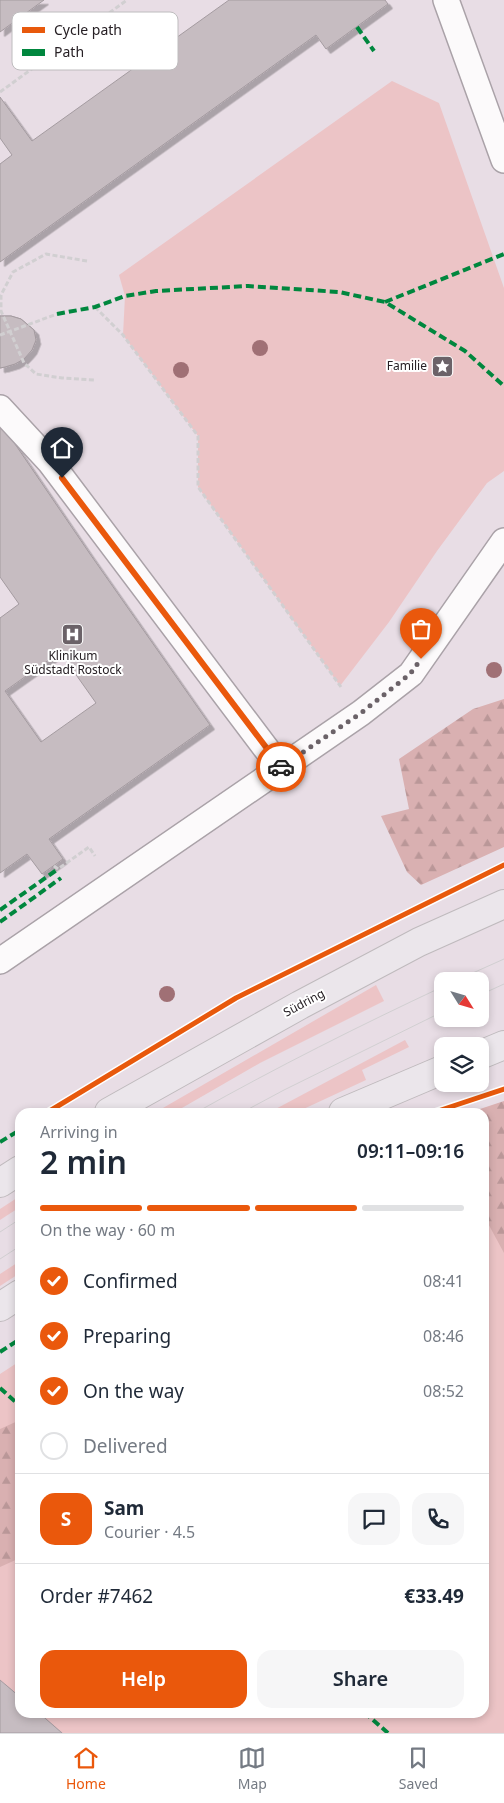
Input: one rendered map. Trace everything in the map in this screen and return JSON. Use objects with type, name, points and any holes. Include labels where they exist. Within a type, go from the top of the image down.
[{"type":"main road","name":"Südring","points":[[116,1108],[419,942],[504,904]]},
{"type":"main road","points":[[489,1051],[504,1045]]},
{"type":"main road","points":[[352,1108],[434,1073]]},
{"type":"main road","points":[[0,1183],[15,1173]]},
{"type":"main road","points":[[0,1307],[15,1297]]},
{"type":"lane","points":[[449,1],[504,160]]},
{"type":"lane","points":[[0,408],[50,462],[280,768]]},
{"type":"lane","points":[[0,961],[361,713],[410,674],[504,541]]},
{"type":"path","points":[[110,12],[127,0]]},
{"type":"path","points":[[0,92],[30,70]]},
{"type":"path","points":[[87,261],[46,254],[13,272],[1,296],[1,311],[24,363],[36,374],[94,380]]},
{"type":"path","points":[[95,307],[123,335],[198,436],[198,487],[361,713]]},
{"type":"path","points":[[0,335],[57,314]]},
{"type":"path","points":[[54,866],[58,869],[88,847]]},
{"type":"shaded area","points":[[392,81],[439,103],[504,288],[504,471],[487,483],[437,551],[389,622],[340,686],[198,487],[198,436],[123,335],[125,296],[119,275]]},
{"type":"shaded area","points":[[376,985],[384,1001],[260,1063],[182,1108],[163,1108]]},
{"type":"shaded area","points":[[405,1040],[409,1047],[362,1070],[366,1080],[306,1108],[278,1108]]},
{"type":"shaded area","points":[[504,1112],[504,1733],[0,1733],[0,1374],[15,1364],[15,1718],[489,1718],[489,1117]]},
{"type":"shaded area","points":[[15,1199],[15,1210],[0,1220],[0,1209]]},
{"type":"shaded area","points":[[15,1264],[15,1276],[0,1286],[0,1274]]},
{"type":"green space","points":[[504,699],[504,847],[421,885],[407,872],[381,816],[409,809],[399,759],[473,709]]},
{"type":"green space","points":[[504,1101],[504,1253],[489,1225],[489,1108],[483,1108]]},
{"type":"green space","points":[[15,1422],[15,1560],[0,1567],[0,1429]]},
{"type":"building","points":[[0,0],[44,0],[28,12],[12,12],[12,23],[0,32]]},
{"type":"building","points":[[229,0],[385,0],[388,4],[326,49],[316,35],[0,262],[0,164],[12,155],[0,138],[0,97],[32,141],[131,70],[178,70],[178,37]]},
{"type":"building","points":[[0,316],[11,316],[21,319],[34,330],[36,340],[32,350],[24,359],[15,364],[0,368]]},
{"type":"building","points":[[0,316],[11,316],[21,319],[34,330],[36,340],[32,350],[24,359],[15,364],[0,368]]},
{"type":"building","name":"Klinikum Südstadt Rostock","points":[[0,422],[210,725],[49,839],[63,859],[42,874],[27,854],[0,873],[0,618],[19,604],[0,577]],"holes":[[[60,652],[96,703],[41,742],[5,691]]]},
{"type":"building","points":[[0,1680],[15,1693],[15,1718],[45,1718],[62,1733],[0,1733]]},
{"type":"tram line","points":[[475,972],[504,959]]},
{"type":"tram line","points":[[489,991],[504,984]]},
{"type":"tram line","points":[[204,1108],[318,1047],[434,991]]},
{"type":"tram line","points":[[250,1108],[434,1016]]},
{"type":"tram line","points":[[0,1232],[15,1222]]},
{"type":"tram line","points":[[0,1259],[15,1249]]},
{"type":"marked path","points":[[357,27],[374,51]]},
{"type":"marked path","points":[[385,302],[504,254]]},
{"type":"marked path","points":[[57,314],[95,307],[125,296],[156,291],[248,286],[339,292],[385,302],[465,351],[504,386]]},
{"type":"marked path","points":[[0,910],[58,869]]},
{"type":"marked path","points":[[0,922],[61,878]]},
{"type":"marked path","points":[[0,1142],[15,1133]]},
{"type":"marked path","points":[[0,1352],[15,1342]]},
{"type":"marked path","points":[[0,1388],[15,1402]]},
{"type":"marked path","points":[[371,1718],[388,1733]]},
{"type":"cycle path","points":[[55,1108],[236,998],[504,865]]},
{"type":"cycle path","points":[[447,1108],[504,1089]]},
{"type":"way so far","points":[[281,767],[361,713],[410,674],[421,659]]},
{"type":"place","name":"Familie","points":[[443,366]]},
{"type":"place","name":"Klinikum Südstadt Rostock","points":[[73,635]]},
{"type":"route","points":[[62,478],[281,767]]}]
